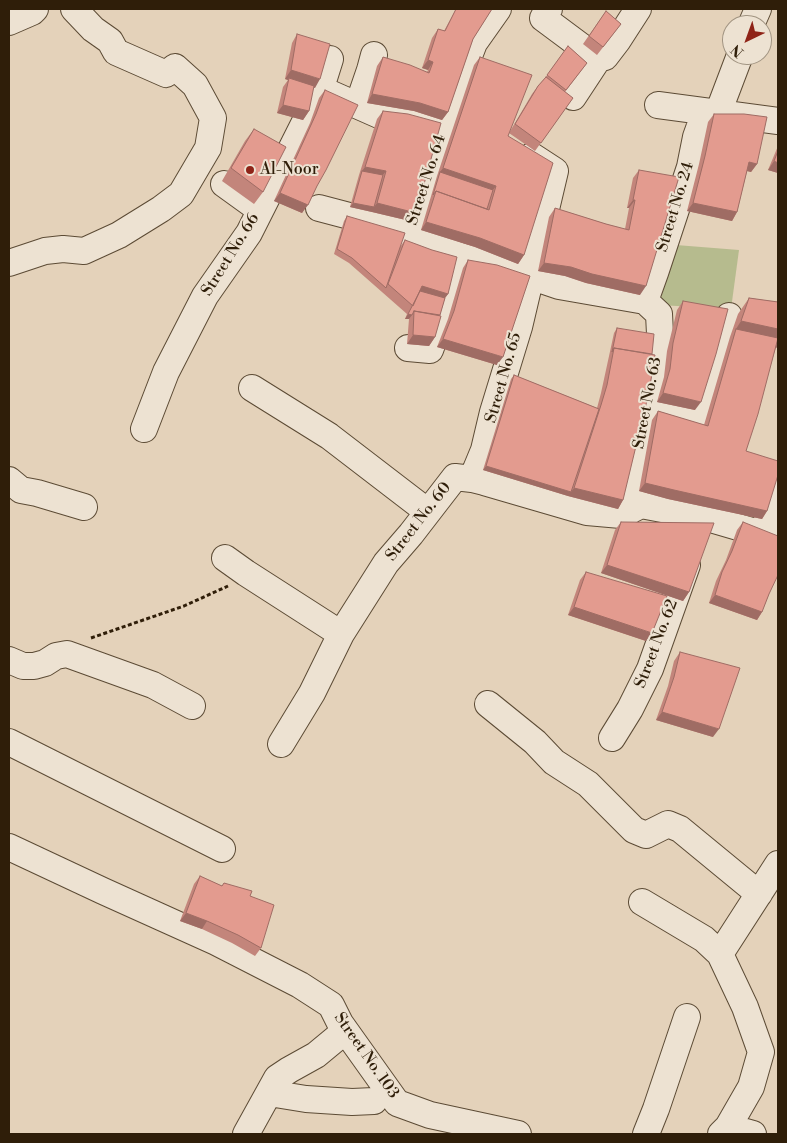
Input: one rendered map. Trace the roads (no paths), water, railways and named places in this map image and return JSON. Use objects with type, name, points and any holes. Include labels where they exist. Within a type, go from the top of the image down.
[{"type":"street","points":[[9,22],[32,12],[34,9]]},
{"type":"street","points":[[9,263],[45,252],[63,249],[84,250],[119,235],[160,210],[181,194],[208,148],[213,118],[195,84],[175,67],[166,74],[116,52],[110,41],[93,29],[74,9]]},
{"type":"street","name":"Street No. 64","points":[[498,9],[474,43],[464,69],[444,128],[431,176],[410,232],[410,240],[424,242],[462,256],[559,286],[645,302]]},
{"type":"street","points":[[549,9],[543,18],[598,59]]},
{"type":"street","points":[[573,97],[598,59],[605,57],[638,9]]},
{"type":"street","points":[[358,105],[374,55]]},
{"type":"street","name":"Street No. 66","points":[[144,429],[166,372],[205,296],[249,232],[319,94],[330,59]]},
{"type":"street","name":"Street No. 24","points":[[645,302],[690,167],[696,138],[735,65]]},
{"type":"street","points":[[287,84],[319,94],[327,92],[379,115],[408,117],[444,128]]},
{"type":"street","points":[[658,105],[778,121]]},
{"type":"street","name":"Street No. 65","points":[[472,479],[484,450],[493,412],[519,327],[531,276],[532,259],[555,171],[532,156]]},
{"type":"street","points":[[224,184],[260,210]]},
{"type":"street","points":[[318,208],[410,232]]},
{"type":"street","points":[[408,348],[430,350],[462,256]]},
{"type":"street","name":"Street No. 63","points":[[630,511],[634,474],[648,407],[660,334],[659,314],[645,302]]},
{"type":"street","points":[[648,407],[699,417],[729,316]]},
{"type":"street","points":[[252,388],[329,436],[428,512]]},
{"type":"street","name":"Street No. 60","points":[[281,744],[312,693],[341,634],[386,563],[455,476],[472,479],[587,512],[621,515],[641,505],[699,532],[770,538]]},
{"type":"street","points":[[13,491],[37,493],[84,507]]},
{"type":"street","points":[[770,538],[778,492]]},
{"type":"street","name":"Street No. 62","points":[[612,738],[630,708],[650,668],[699,532]]},
{"type":"street","points":[[236,566],[341,634]]},
{"type":"street","points":[[9,660],[23,666],[34,666],[45,663],[56,656],[67,654],[153,685],[192,706]]},
{"type":"street","points":[[488,704],[535,742],[554,762],[588,784],[634,830],[646,835],[668,824],[680,829],[759,894]]},
{"type":"street","points":[[9,742],[222,849]]},
{"type":"street","name":"Street No. 103","points":[[9,847],[216,942],[300,985],[331,1005],[340,1023],[397,1103],[430,1115],[518,1134]]},
{"type":"street","points":[[720,954],[778,864]]},
{"type":"street","points":[[642,902],[704,938],[720,954],[745,1008],[761,1052],[751,1087],[724,1131],[753,1134]]},
{"type":"street","points":[[646,1134],[687,1017]]},
{"type":"street","points":[[246,1134],[278,1078],[316,1055],[346,1031]]},
{"type":"street","points":[[269,1093],[306,1099],[352,1102],[374,1101]]},
{"type":"place","name":"Al-Noor","points":[[250,170]]}]
